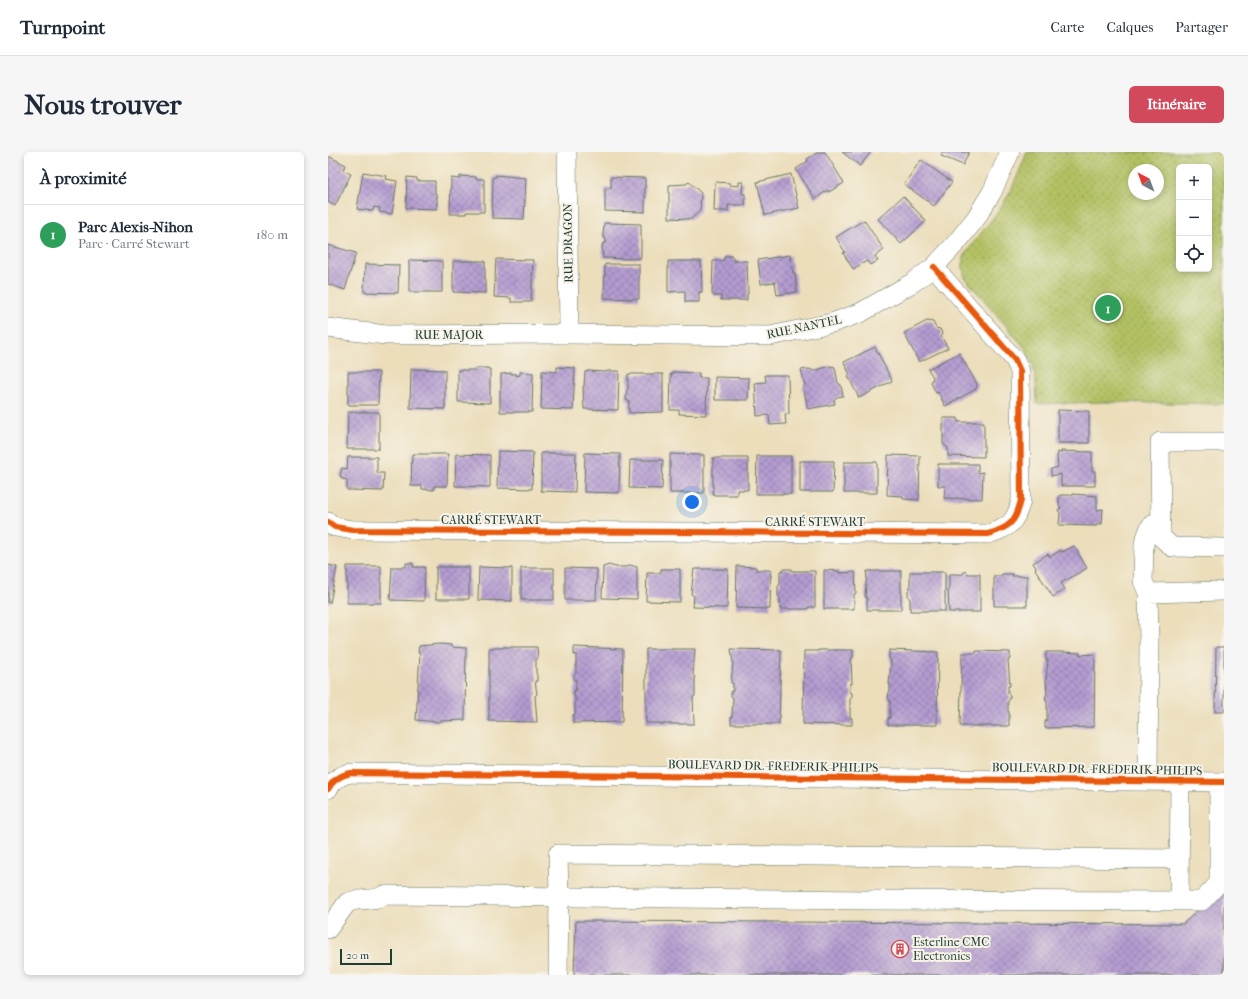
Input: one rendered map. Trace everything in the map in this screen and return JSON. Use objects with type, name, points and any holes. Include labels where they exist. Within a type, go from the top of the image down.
[{"type":"street","name":"RUE DRAGON","points":[[567,152],[570,334]]},
{"type":"street","name":"RUE NANTEL","points":[[570,334],[770,336],[832,323],[860,313],[912,283],[934,267],[976,218],[992,192],[1010,152]]},
{"type":"street","name":"CARRÉ STEWART","points":[[328,522],[335,527],[353,530],[988,534],[1000,530],[1012,523],[1018,512],[1021,500],[1020,371],[1015,360],[934,267]]},
{"type":"street","name":"RUE MAJOR","points":[[328,328],[386,335],[570,334]]},
{"type":"street","points":[[1224,442],[1160,442],[1161,537],[1172,547],[1224,548]]},
{"type":"street","points":[[1148,781],[1149,640],[1148,593],[1143,581],[1144,543],[1150,527],[1154,524],[1161,523]]},
{"type":"street","points":[[1148,593],[1224,591]]},
{"type":"street","name":"BOULEVARD DR.-FREDERIK-PHILIPS","points":[[328,789],[338,777],[351,772],[1222,782]]},
{"type":"street","points":[[1179,902],[1180,781]]},
{"type":"street","points":[[328,929],[347,903],[351,900],[378,899],[384,895],[1202,901],[1219,883],[1221,878],[1222,782]]},
{"type":"street","points":[[558,975],[558,854],[1179,859]]},
{"type":"green space","points":[[1027,152],[1224,152],[1224,404],[1103,402],[1037,404],[1036,381],[1033,364],[1025,348],[965,278],[963,271],[963,260],[965,255],[995,215],[1007,197]]},
{"type":"building","points":[[818,152],[825,152],[844,183],[829,192],[828,190],[815,199],[796,169]]},
{"type":"building","points":[[842,152],[871,152],[860,166]]},
{"type":"building","points":[[943,152],[969,152],[963,165],[941,156]]},
{"type":"building","points":[[328,156],[346,165],[343,170],[351,174],[335,206],[328,202]]},
{"type":"building","points":[[921,160],[952,182],[934,206],[904,184]]},
{"type":"building","points":[[363,172],[387,176],[386,179],[397,181],[392,214],[379,212],[380,208],[374,207],[373,211],[357,209]]},
{"type":"building","points":[[791,174],[799,208],[765,215],[757,182]]},
{"type":"building","points":[[496,175],[526,178],[524,219],[492,218],[493,177],[496,177]]},
{"type":"building","points":[[460,176],[484,179],[484,212],[450,214],[451,178],[460,179]]},
{"type":"building","points":[[407,177],[417,178],[417,181],[435,181],[437,209],[406,208]]},
{"type":"building","points":[[611,177],[645,178],[645,212],[605,211],[605,188],[611,188]]},
{"type":"building","points":[[689,182],[701,193],[700,211],[691,219],[669,218],[669,185],[686,184]]},
{"type":"building","points":[[715,182],[730,183],[730,185],[739,186],[739,182],[743,182],[742,194],[745,194],[745,205],[728,205],[728,211],[714,211]]},
{"type":"building","points":[[903,196],[926,221],[901,244],[878,219]]},
{"type":"building","points":[[864,220],[884,250],[875,256],[878,261],[870,265],[867,261],[853,269],[843,253],[845,252],[836,237]]},
{"type":"building","points":[[604,223],[641,224],[641,258],[603,258],[602,247],[603,243],[606,243],[603,236]]},
{"type":"building","points":[[328,245],[356,253],[345,290],[328,284]]},
{"type":"building","points":[[790,255],[793,273],[795,273],[797,292],[777,295],[775,282],[761,284],[758,260]]},
{"type":"building","points":[[725,256],[732,256],[734,261],[747,261],[747,300],[721,300],[721,296],[714,296],[712,294],[713,261],[723,261]]},
{"type":"building","points":[[496,259],[533,260],[531,302],[511,302],[511,298],[494,297]]},
{"type":"building","points":[[409,260],[442,261],[442,292],[409,292]]},
{"type":"building","points":[[453,261],[485,261],[485,293],[453,292]]},
{"type":"building","points":[[668,261],[701,261],[702,292],[699,292],[699,302],[685,302],[685,291],[668,292]]},
{"type":"building","points":[[365,264],[399,265],[398,293],[364,292]]},
{"type":"building","points":[[605,264],[639,264],[639,299],[604,298]]},
{"type":"building","points":[[927,321],[933,322],[936,328],[940,329],[942,333],[941,336],[948,348],[919,362],[904,333]]},
{"type":"building","points":[[875,347],[892,381],[859,398],[848,376],[850,375],[844,362]]},
{"type":"building","points":[[959,353],[977,384],[976,389],[945,406],[938,392],[936,393],[931,383],[933,377],[928,369]]},
{"type":"building","points":[[830,366],[835,367],[838,383],[841,385],[843,396],[837,397],[834,400],[835,404],[808,409],[803,387],[805,385],[801,370],[809,369],[814,371]]},
{"type":"building","points":[[557,367],[575,368],[573,410],[541,409],[542,371],[557,372]]},
{"type":"building","points":[[476,368],[490,369],[490,403],[458,402],[458,370],[476,370]]},
{"type":"building","points":[[411,369],[445,370],[445,409],[410,408]]},
{"type":"building","points":[[619,371],[618,410],[584,409],[583,387],[585,372]]},
{"type":"building","points":[[348,372],[379,372],[378,405],[348,405]]},
{"type":"building","points":[[520,372],[533,373],[532,412],[500,412],[501,374],[512,373],[517,374],[516,376],[520,375]]},
{"type":"building","points":[[673,372],[699,373],[699,378],[707,378],[706,415],[679,414],[679,410],[670,410],[671,374],[673,374]]},
{"type":"building","points":[[628,374],[663,374],[663,412],[629,413],[629,401],[626,400]]},
{"type":"building","points":[[765,375],[788,375],[789,414],[785,414],[786,424],[770,425],[769,415],[757,416],[755,383],[766,382]]},
{"type":"building","points":[[715,377],[749,378],[748,400],[715,400]]},
{"type":"building","points":[[1058,410],[1089,411],[1089,443],[1058,443]]},
{"type":"building","points":[[348,412],[379,412],[379,449],[347,449]]},
{"type":"building","points":[[943,418],[958,418],[958,422],[984,422],[984,457],[948,456],[948,448],[943,444]]},
{"type":"building","points":[[498,451],[533,452],[532,489],[497,488]]},
{"type":"building","points":[[1061,451],[1092,452],[1092,471],[1095,471],[1095,486],[1061,486],[1061,474],[1051,476],[1051,469],[1058,467],[1058,452],[1062,453]]},
{"type":"building","points":[[541,453],[576,453],[575,492],[541,491]]},
{"type":"building","points":[[585,453],[620,454],[619,493],[584,492]]},
{"type":"building","points":[[412,454],[448,454],[447,486],[434,486],[434,490],[422,489],[422,486],[411,486]]},
{"type":"building","points":[[456,454],[490,455],[490,487],[455,486]]},
{"type":"building","points":[[670,454],[704,455],[704,493],[670,493]]},
{"type":"building","points":[[888,455],[920,456],[919,500],[903,499],[903,496],[887,495]]},
{"type":"building","points":[[757,456],[791,456],[791,494],[756,494]]},
{"type":"building","points":[[348,457],[377,457],[377,473],[384,473],[383,491],[347,490],[347,480],[342,479],[340,475],[342,468],[347,469]]},
{"type":"building","points":[[713,458],[748,458],[748,490],[737,490],[737,495],[713,495]]},
{"type":"building","points":[[630,460],[663,460],[662,489],[629,488]]},
{"type":"building","points":[[800,461],[834,461],[833,492],[800,492]]},
{"type":"building","points":[[844,462],[877,462],[877,493],[844,493]]},
{"type":"building","points":[[938,464],[978,464],[978,473],[983,472],[982,499],[944,498],[945,486],[938,486]]},
{"type":"building","points":[[1073,494],[1097,496],[1097,510],[1103,509],[1102,524],[1097,524],[1097,526],[1059,525],[1060,513],[1058,510],[1061,508],[1059,505],[1059,497],[1060,495]]},
{"type":"building","points":[[1074,546],[1087,568],[1061,583],[1065,589],[1053,597],[1035,569],[1036,568],[1033,563],[1048,554],[1050,557],[1061,550],[1062,552]]},
{"type":"building","points":[[406,563],[413,563],[413,567],[425,567],[424,601],[390,600],[392,567],[406,567]]},
{"type":"building","points":[[328,565],[337,567],[330,603],[328,603]]},
{"type":"building","points":[[609,565],[615,567],[627,567],[630,565],[637,567],[637,599],[602,598],[603,567]]},
{"type":"building","points":[[347,566],[381,566],[381,603],[347,603]]},
{"type":"building","points":[[737,566],[756,567],[756,570],[771,570],[770,609],[736,608]]},
{"type":"building","points":[[436,567],[469,567],[469,599],[436,599]]},
{"type":"building","points":[[479,567],[512,568],[512,601],[478,600]]},
{"type":"building","points":[[521,568],[554,568],[554,600],[521,600]]},
{"type":"building","points":[[565,568],[597,569],[596,600],[565,600]]},
{"type":"building","points":[[661,569],[680,569],[680,602],[646,601],[647,573],[661,573]]},
{"type":"building","points":[[694,569],[728,569],[727,608],[693,607],[694,596],[691,594]]},
{"type":"building","points":[[783,569],[792,569],[792,571],[815,571],[815,607],[808,607],[808,609],[780,609],[778,586],[780,584],[780,571],[783,571]]},
{"type":"building","points":[[824,570],[839,571],[839,573],[855,572],[856,593],[854,594],[854,609],[824,609]]},
{"type":"building","points":[[867,571],[901,571],[901,610],[867,610],[867,598],[865,597]]},
{"type":"building","points":[[966,571],[968,574],[980,574],[980,612],[949,612],[949,574],[961,575]]},
{"type":"building","points":[[910,572],[945,572],[945,611],[910,611],[908,590],[910,588]]},
{"type":"building","points":[[1002,574],[1027,576],[1027,606],[994,606],[994,576],[1002,576]]},
{"type":"building","points":[[439,644],[451,645],[451,647],[466,648],[465,720],[438,722],[416,720],[420,653],[418,653],[419,646]]},
{"type":"building","points":[[537,647],[537,681],[535,681],[537,694],[535,696],[537,722],[489,721],[489,648]]},
{"type":"building","points":[[574,647],[623,649],[622,722],[573,723],[573,715],[575,715],[574,690],[576,689],[576,680],[574,680],[574,675],[576,673],[576,654],[574,655]]},
{"type":"building","points":[[1216,647],[1224,647],[1224,712],[1215,712]]},
{"type":"building","points":[[646,649],[695,649],[693,675],[695,677],[695,696],[693,697],[694,724],[646,723]]},
{"type":"building","points":[[731,649],[781,650],[779,724],[731,724],[733,698],[731,696],[731,691],[733,691],[733,683],[731,683],[733,663]]},
{"type":"building","points":[[853,650],[853,658],[851,658],[852,684],[850,684],[850,692],[852,693],[852,697],[850,699],[850,718],[852,718],[852,725],[803,724],[804,651]]},
{"type":"building","points":[[889,650],[938,652],[937,725],[888,725],[888,718],[890,718],[890,700],[888,698],[890,692],[889,684],[891,664]]},
{"type":"building","points":[[976,651],[1010,652],[1010,659],[1008,660],[1010,686],[1008,686],[1008,694],[1010,696],[1008,701],[1009,726],[960,726],[962,653],[976,653]]},
{"type":"building","points":[[1046,652],[1080,653],[1080,655],[1095,654],[1094,727],[1045,728],[1045,721],[1047,720],[1047,701],[1045,700],[1047,694],[1046,680],[1048,660],[1046,660]]},
{"type":"building","name":"Esterline CMC Electronics","points":[[1224,886],[1224,975],[574,975],[576,921],[1183,924]]},
{"type":"cycle path","points":[[328,522],[335,527],[353,530],[988,534],[1001,529],[1014,519],[1021,500],[1020,371],[1015,360],[934,267]]},
{"type":"cycle path","points":[[328,789],[337,778],[351,773],[1224,782]]},
{"type":"place","name":"Parc Alexis-Nihon","points":[[1108,308]]},
{"type":"place","name":"Esterline CMC Electronics","points":[[900,949]]}]
